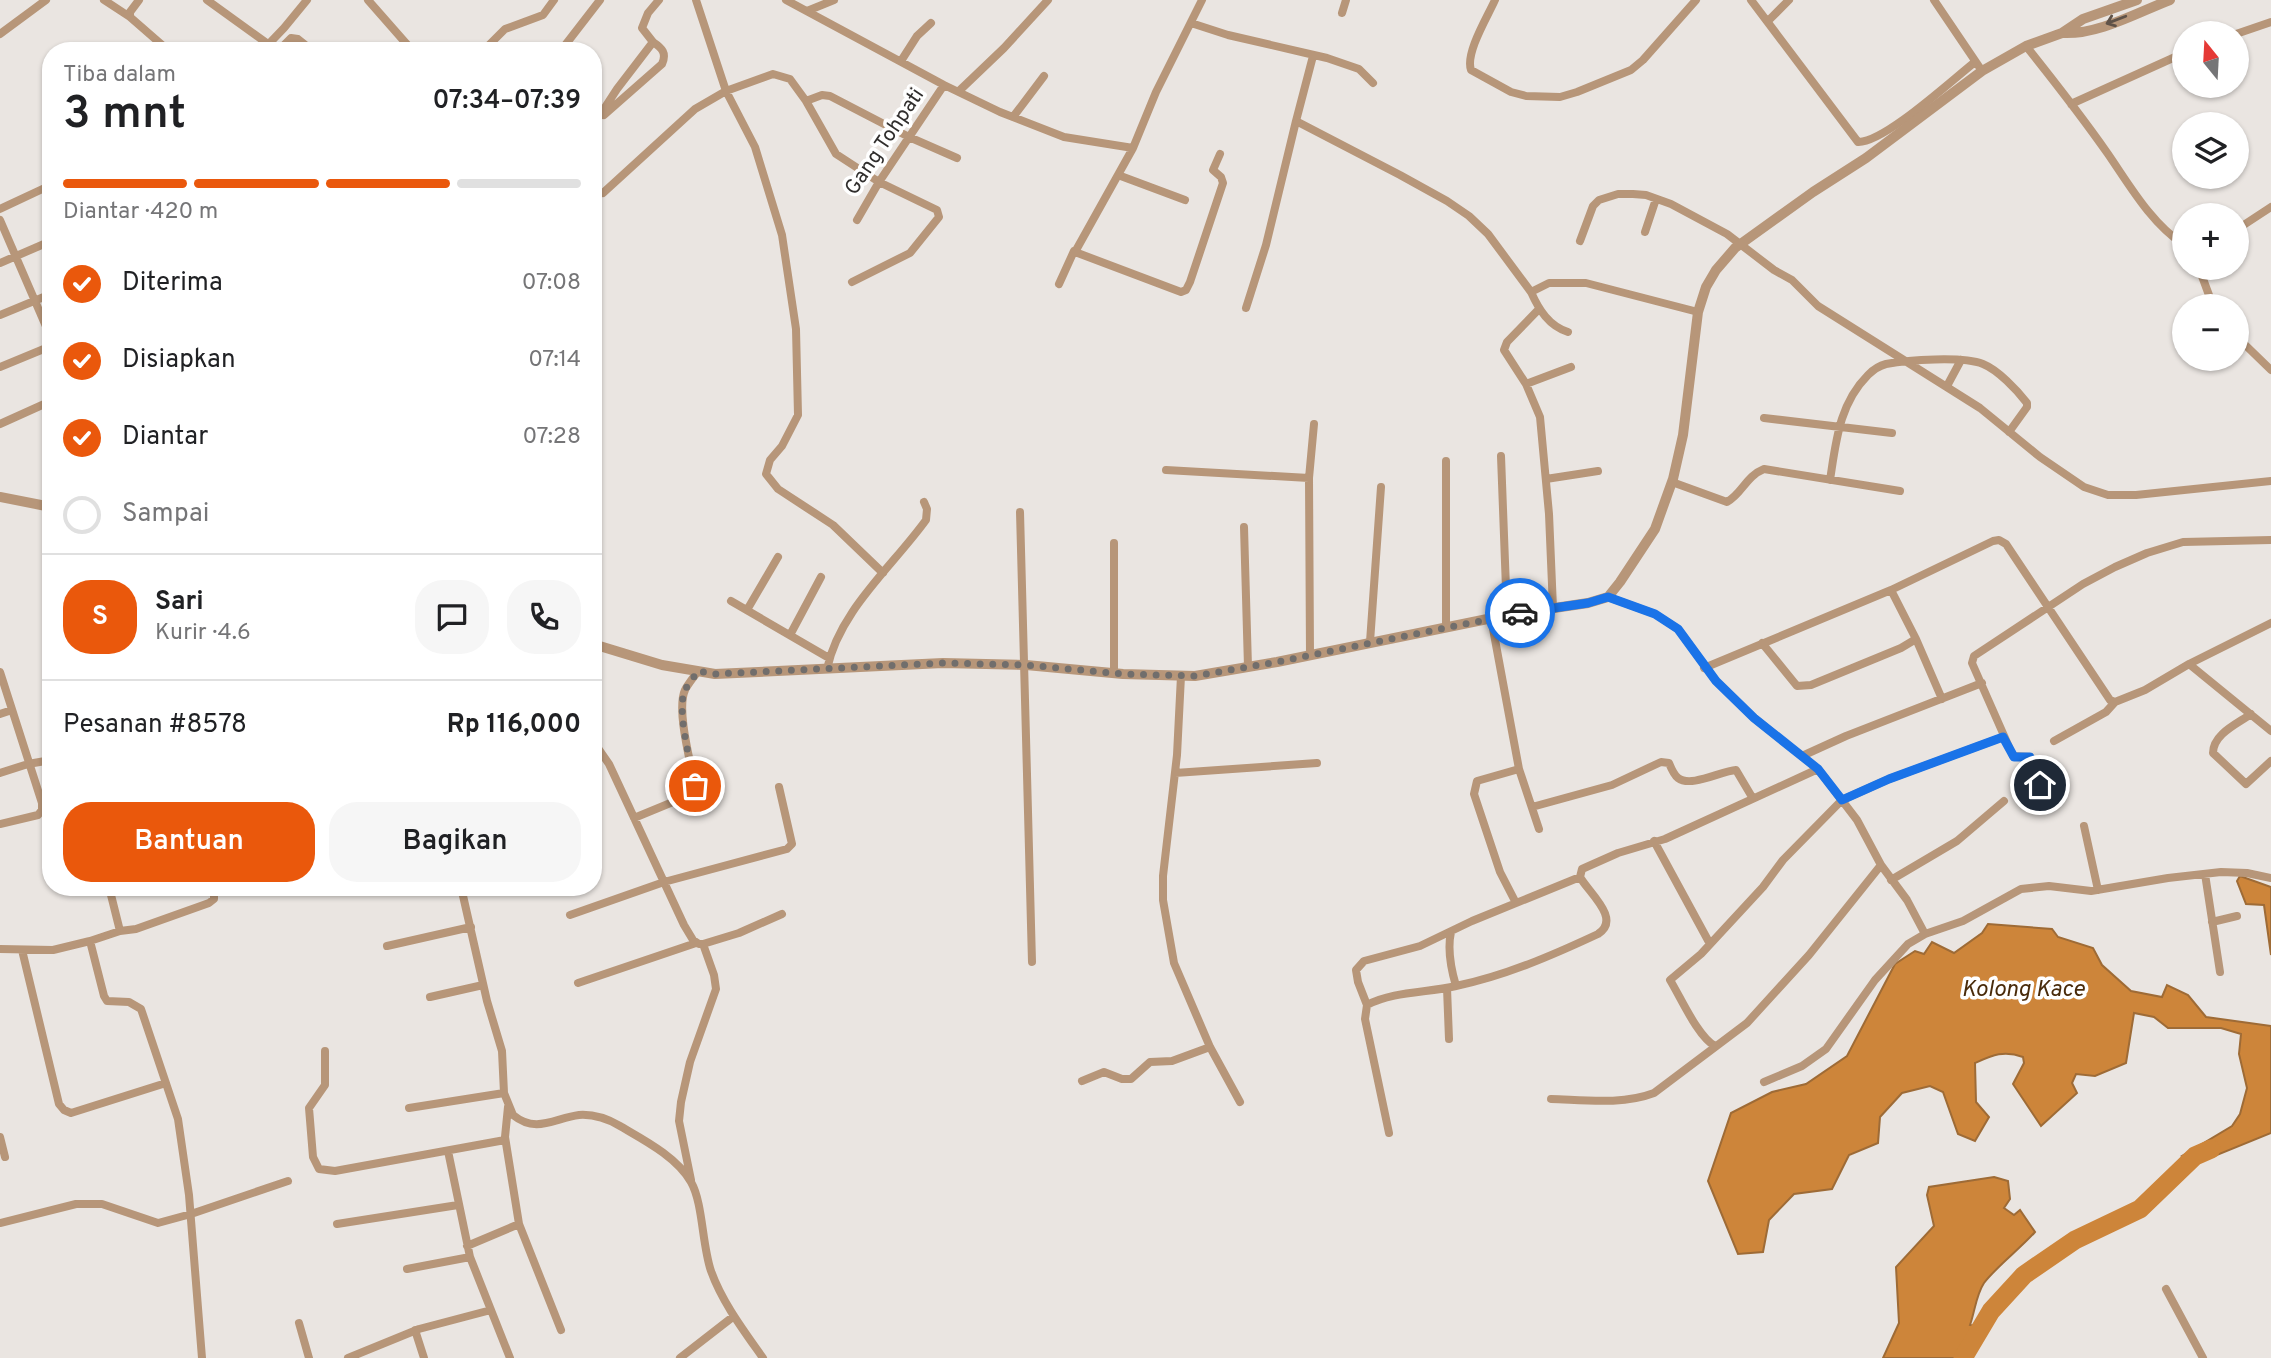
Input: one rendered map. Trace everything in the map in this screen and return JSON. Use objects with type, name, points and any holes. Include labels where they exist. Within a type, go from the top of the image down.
[{"type":"street","points":[[0,34],[46,0]]},
{"type":"street","points":[[104,0],[130,17],[159,42]]},
{"type":"street","points":[[130,17],[130,12],[139,0]]},
{"type":"street","points":[[207,0],[258,42]]},
{"type":"street","points":[[368,0],[405,42]]},
{"type":"street","points":[[492,42],[505,29],[543,15],[554,0]]},
{"type":"street","points":[[568,42],[600,0]]},
{"type":"street","points":[[602,118],[662,64],[664,53],[642,28],[648,13],[659,0]]},
{"type":"street","points":[[696,0],[726,90],[755,147],[782,235],[796,329],[798,415],[782,446],[770,460],[766,474],[778,489],[833,525],[883,573]]},
{"type":"street","points":[[786,0],[944,85],[1013,117],[1064,137],[1133,148]]},
{"type":"street","points":[[807,11],[834,0]]},
{"type":"street","points":[[959,91],[1004,48],[1048,0]]},
{"type":"street","points":[[1059,284],[1074,251],[1133,148],[1156,92],[1202,0]]},
{"type":"street","points":[[1342,13],[1346,0]]},
{"type":"street","points":[[1495,0],[1469,61],[1471,70],[1511,92],[1543,98],[1577,92],[1630,70],[1655,48],[1696,0]]},
{"type":"street","points":[[1751,0],[1857,142],[1867,141],[1895,125],[1979,66],[2062,33],[2083,19],[2137,0]]},
{"type":"street","points":[[1768,21],[1789,0]]},
{"type":"street","points":[[1934,0],[1979,66]]},
{"type":"street","points":[[2062,33],[2076,34],[2092,30],[2170,0]]},
{"type":"street","points":[[271,42],[305,1]]},
{"type":"street","points":[[2249,30],[2271,22]]},
{"type":"street","points":[[901,61],[917,36],[930,23]]},
{"type":"street","points":[[1191,23],[1228,35],[1327,58],[1359,69],[1373,83]]},
{"type":"street","points":[[286,42],[290,38],[302,42]]},
{"type":"street","points":[[602,113],[617,89],[653,43]]},
{"type":"street","points":[[2026,46],[2153,217],[2172,238]]},
{"type":"street","points":[[1246,308],[1266,245],[1312,56]]},
{"type":"street","points":[[2071,104],[2172,58]]},
{"type":"street","points":[[602,647],[662,665],[715,674],[828,664],[943,663],[1026,665],[1181,677],[1248,667],[1608,597],[1654,529],[1672,482],[1683,435],[1698,312],[1706,287],[1716,270],[1740,244],[1866,158],[1979,66]]},
{"type":"street","points":[[603,192],[686,116],[726,90],[773,74],[782,75],[790,79],[806,102],[836,154],[879,182],[937,210],[939,217],[910,253],[852,282]]},
{"type":"street","points":[[1013,117],[1044,76]]},
{"type":"street","name":"Gang Tohpati","points":[[857,220],[944,85]]},
{"type":"street","points":[[806,102],[822,95],[830,96],[909,137],[957,158]]},
{"type":"street","points":[[1296,121],[1400,174],[1469,216],[1488,234],[1531,292],[1539,309],[1559,329],[1568,332]]},
{"type":"street","points":[[1074,251],[1171,290],[1186,290],[1210,228],[1223,183],[1213,170],[1220,154]]},
{"type":"street","points":[[1118,175],[1185,200]]},
{"type":"street","points":[[0,209],[42,189]]},
{"type":"street","points":[[1580,241],[1593,206],[1599,200],[1618,194],[1646,195],[1693,215],[1792,280],[1818,306],[1980,408],[2084,487],[2108,495],[2136,495],[2271,481]]},
{"type":"street","points":[[1645,232],[1656,199]]},
{"type":"street","points":[[2249,221],[2271,207]]},
{"type":"street","points":[[0,220],[42,317]]},
{"type":"street","points":[[0,263],[42,244]]},
{"type":"street","points":[[1531,292],[1549,283],[1586,283],[1698,312]]},
{"type":"street","points":[[0,316],[42,298]]},
{"type":"street","points":[[1539,309],[1507,342],[1503,350],[1526,384],[1540,417],[1553,608]]},
{"type":"street","points":[[2249,349],[2271,370]]},
{"type":"street","points":[[0,367],[42,350]]},
{"type":"street","points":[[1830,480],[1838,427],[1866,377],[1885,364],[1919,359],[1961,360],[1983,364],[2027,403],[2027,407],[2009,432]]},
{"type":"street","points":[[1947,386],[1961,360]]},
{"type":"street","points":[[1526,384],[1571,367]]},
{"type":"street","points":[[0,424],[42,405]]},
{"type":"street","points":[[1764,418],[1892,433]]},
{"type":"street","points":[[1310,655],[1309,478],[1314,424]]},
{"type":"street","points":[[1501,456],[1507,615]]},
{"type":"street","points":[[1446,461],[1446,627]]},
{"type":"street","points":[[1672,482],[1727,502],[1736,496],[1750,477],[1764,469],[1900,491]]},
{"type":"street","points":[[1166,470],[1309,478]]},
{"type":"street","points":[[1546,479],[1598,471]]},
{"type":"street","points":[[1370,642],[1381,487]]},
{"type":"street","points":[[0,497],[42,505]]},
{"type":"street","points":[[828,664],[842,628],[926,520],[928,509],[924,502]]},
{"type":"street","points":[[1020,512],[1032,962]]},
{"type":"street","points":[[1244,527],[1248,667]]},
{"type":"street","points":[[1704,667],[1891,590],[1999,540],[2006,544],[2110,700],[2115,702]]},
{"type":"street","points":[[2040,785],[2030,757],[2014,757],[2003,737],[1972,663],[1974,656],[2115,566],[2183,542],[2271,540]]},
{"type":"street","points":[[1114,543],[1114,673]]},
{"type":"street","points":[[747,610],[778,556]]},
{"type":"street","points":[[790,635],[821,578]]},
{"type":"street","points":[[1891,590],[1942,698]]},
{"type":"street","points":[[1608,597],[1655,614],[1678,629],[1716,681],[1754,718],[1818,769],[1857,820],[1881,864],[1907,900],[1926,934]]},
{"type":"street","points":[[732,601],[790,635],[828,664]]},
{"type":"street","points":[[1491,618],[1519,769],[1539,829]]},
{"type":"street","points":[[2054,741],[2106,712],[2115,702],[2145,690],[2189,664],[2271,623]]},
{"type":"street","points":[[1762,643],[1791,680],[1797,686],[1803,687],[1901,648],[1916,639]]},
{"type":"street","points":[[2189,664],[2271,732]]},
{"type":"street","points":[[634,818],[685,797],[695,786],[682,703],[685,691],[698,671]]},
{"type":"street","points":[[0,673],[42,803],[42,810],[38,815],[0,824]]},
{"type":"street","points":[[1181,677],[1163,900],[1174,963],[1210,1047],[1240,1102]]},
{"type":"street","points":[[1802,756],[1982,683]]},
{"type":"street","points":[[0,714],[12,710]]},
{"type":"street","points":[[2250,714],[2219,736],[2214,742],[2213,752],[2246,784],[2271,761]]},
{"type":"street","points":[[1715,1046],[1698,1028],[1670,980],[1710,944],[1763,887],[1783,860],[1842,800],[1889,779],[2003,737]]},
{"type":"street","points":[[602,754],[684,925],[700,943],[714,975],[716,989],[690,1062],[679,1121],[712,1275],[734,1316],[763,1358]]},
{"type":"street","points":[[0,773],[42,762]]},
{"type":"street","points":[[1532,807],[1612,785],[1661,762],[1669,763],[1675,776],[1685,781],[1700,780],[1736,769],[1752,797]]},
{"type":"street","points":[[1175,773],[1318,763]]},
{"type":"street","points":[[1516,903],[1500,872],[1474,794],[1477,781],[1519,769]]},
{"type":"street","points":[[1580,877],[1582,869],[1586,867],[1654,842],[1818,769]]},
{"type":"street","points":[[570,915],[664,882],[781,851],[790,846],[792,844],[779,787]]},
{"type":"street","points":[[1891,880],[1957,841],[2004,801]]},
{"type":"street","points":[[2084,826],[2098,890]]},
{"type":"street","points":[[1654,842],[1710,944]]},
{"type":"street","points":[[1551,1099],[1641,1098],[1654,1093],[1747,1023],[1809,955],[1881,864]]},
{"type":"street","points":[[1764,1082],[1802,1066],[1826,1049],[1875,980],[1901,950],[1926,934],[1963,920],[2021,888],[2041,886],[2098,890],[2168,878],[2233,872],[2270,878]]},
{"type":"street","points":[[2205,874],[2220,971]]},
{"type":"street","points":[[1389,1133],[1365,1018],[1367,1005],[1358,982],[1358,965],[1420,946],[1580,877]]},
{"type":"street","points":[[1367,1005],[1403,994],[1447,988],[1487,978],[1537,960],[1605,930],[1607,918],[1580,877]]},
{"type":"street","points":[[111,896],[120,931]]},
{"type":"street","points":[[0,949],[53,950],[90,941],[135,929],[209,903],[214,896]]},
{"type":"street","points":[[463,896],[483,985],[502,1051],[504,1093],[513,1115],[531,1125],[544,1125],[580,1115],[604,1118],[660,1151],[692,1183]]},
{"type":"street","points":[[578,983],[739,933],[782,914]]},
{"type":"street","points":[[2212,922],[2236,916]]},
{"type":"street","points":[[387,946],[471,927]]},
{"type":"street","points":[[1451,932],[1451,970],[1456,986]]},
{"type":"street","points":[[90,941],[107,1001],[129,1002],[141,1009],[178,1119],[191,1214],[202,1358]]},
{"type":"street","points":[[22,950],[59,1104],[64,1110],[71,1112],[166,1083]]},
{"type":"street","points":[[429,997],[483,985]]},
{"type":"street","points":[[1447,988],[1449,1038]]},
{"type":"street","points":[[1082,1081],[1104,1072],[1122,1079],[1131,1079],[1150,1062],[1172,1061],[1210,1047]]},
{"type":"street","points":[[325,1051],[325,1085],[309,1108],[313,1157],[319,1169],[335,1171],[505,1140]]},
{"type":"street","points":[[409,1108],[504,1093]]},
{"type":"street","points":[[508,1104],[505,1140],[519,1224],[561,1330]]},
{"type":"street","points":[[0,1137],[5,1157]]},
{"type":"street","points":[[448,1152],[470,1256],[510,1358]]},
{"type":"street","points":[[0,1223],[76,1205],[102,1204],[158,1223],[288,1181]]},
{"type":"street","points":[[337,1224],[458,1205]]},
{"type":"street","points":[[467,1246],[519,1224]]},
{"type":"street","points":[[407,1269],[470,1256]]},
{"type":"street","points":[[2166,1289],[2203,1358]]},
{"type":"street","points":[[348,1358],[415,1330],[491,1310]]},
{"type":"street","points":[[680,1358],[734,1316]]},
{"type":"street","points":[[299,1323],[309,1358]]},
{"type":"street","points":[[415,1330],[424,1358]]},
{"type":"water","points":[[2240,876],[2271,887],[2271,955],[2264,905],[2246,904],[2237,881]]},
{"type":"water","name":"Kolong Kace","points":[[1988,924],[2052,929],[2058,937],[2093,948],[2102,965],[2131,991],[2162,997],[2167,985],[2188,995],[2206,1017],[2271,1026],[2271,1133],[2195,1164],[2182,1156],[2232,1126],[2240,1114],[2247,1088],[2239,1054],[2241,1034],[2221,1028],[2168,1028],[2154,1017],[2134,1013],[2126,1063],[2095,1076],[2076,1074],[2072,1083],[2077,1093],[2041,1126],[2013,1084],[2024,1063],[2023,1057],[2016,1055],[1999,1054],[1975,1063],[1976,1102],[1989,1117],[1975,1141],[1958,1134],[1943,1092],[1930,1086],[1902,1093],[1880,1117],[1878,1143],[1849,1155],[1832,1189],[1794,1194],[1769,1220],[1763,1252],[1738,1254],[1708,1181],[1731,1113],[1772,1092],[1806,1084],[1847,1056],[1895,964],[1915,951],[1924,954],[1932,942],[1954,953],[1982,933]]},
{"type":"water","points":[[1994,1177],[2008,1181],[2010,1199],[2004,1208],[2014,1215],[2020,1210],[2035,1232],[1981,1288],[1970,1325],[1976,1326],[1983,1310],[1995,1312],[1969,1358],[1883,1358],[1899,1323],[1896,1267],[1934,1226],[1927,1195],[1929,1187]]},
{"type":"waterway","points":[[1963,1358],[1991,1311],[2024,1275],[2075,1240],[2140,1209],[2195,1156],[2211,1149]]},
{"type":"way so far","points":[[695,786],[682,703],[685,691],[698,671],[715,674],[943,663],[1026,665],[1165,677],[1195,676],[1520,613]]},
{"type":"route","points":[[1520,613],[1588,603],[1608,597],[1655,614],[1678,629],[1716,681],[1754,718],[1818,769],[1842,800],[1889,779],[2003,737],[2014,757],[2030,757],[2040,785]]}]
